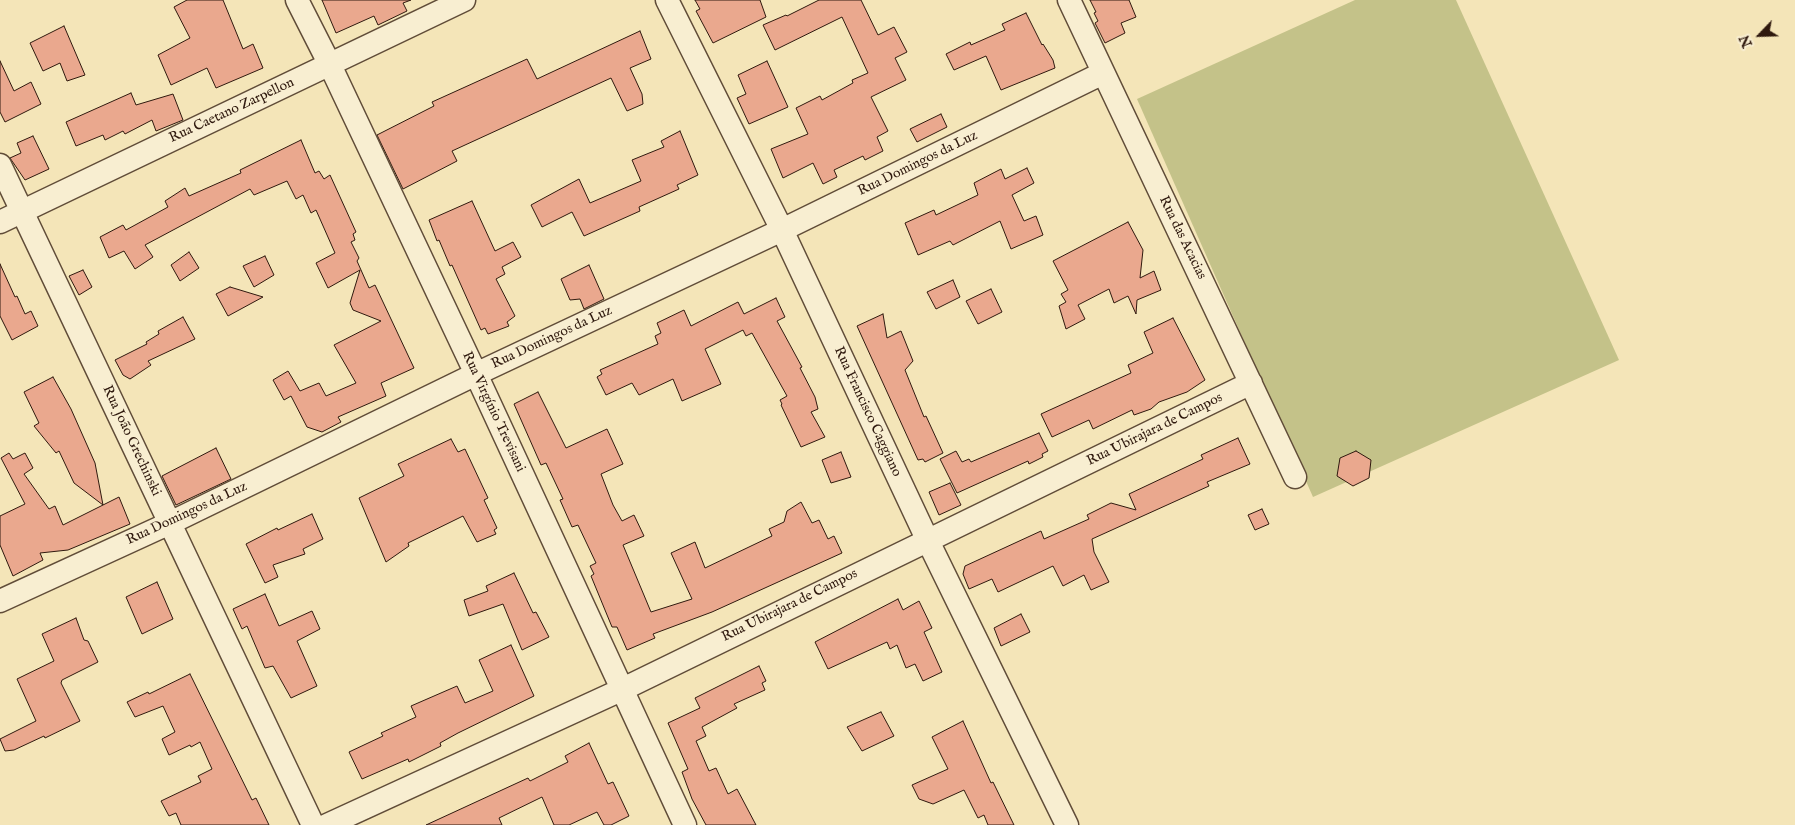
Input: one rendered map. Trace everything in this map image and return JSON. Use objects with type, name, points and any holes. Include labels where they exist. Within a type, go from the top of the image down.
[{"type":"street","name":"Rua Virgínio Trevisani","points":[[297,0],[330,65],[476,374],[685,825]]},
{"type":"street","name":"Rua Caetano Zarpellon","points":[[0,222],[464,0]]},
{"type":"street","name":"Rua Francisco Caggiano","points":[[667,0],[782,230],[927,539],[1067,825]]},
{"type":"street","name":"Rua das Acacias","points":[[1069,0],[1295,477]]},
{"type":"street","name":"Rua Domingos da Luz","points":[[0,601],[170,523],[476,374],[782,230],[1103,73]]},
{"type":"street","name":"Rua João Grechinski","points":[[0,165],[313,825]]},
{"type":"street","name":"Rua Ubirajara de Campos","points":[[327,825],[621,690],[927,539],[1251,383]]},
{"type":"shaded area","points":[[1355,0],[1456,0],[1619,360],[1313,497],[1137,99]]},
{"type":"building","points":[[187,0],[223,0],[243,49],[253,44],[263,68],[216,88],[207,68],[171,85],[158,55],[190,38],[174,7]]},
{"type":"building","points":[[322,0],[411,0],[403,3],[407,11],[378,25],[374,16],[336,33]]},
{"type":"building","points":[[695,0],[760,0],[766,17],[713,43],[696,11],[700,9]]},
{"type":"building","points":[[819,0],[861,0],[878,35],[894,27],[907,52],[895,58],[906,80],[871,97],[888,131],[877,137],[883,151],[865,160],[863,156],[834,170],[837,177],[823,184],[813,163],[783,178],[771,149],[808,134],[796,108],[820,96],[822,100],[853,83],[852,80],[868,73],[842,17],[775,50],[763,25],[787,16]]},
{"type":"building","points":[[1090,0],[1129,0],[1136,17],[1121,23],[1125,33],[1105,43],[1095,23],[1098,21]]},
{"type":"building","points":[[1026,13],[1042,45],[1053,60],[1055,68],[1001,90],[986,56],[954,70],[946,54],[970,42],[971,45],[1005,30],[1002,24]]},
{"type":"building","points":[[64,26],[85,75],[67,81],[60,63],[43,71],[30,43]]},
{"type":"building","points":[[640,31],[651,59],[630,68],[642,94],[643,104],[627,111],[611,78],[452,151],[457,161],[403,189],[377,135],[434,106],[432,102],[527,59],[537,79]]},
{"type":"building","points":[[0,61],[14,91],[31,82],[41,104],[5,122],[0,112]]},
{"type":"building","points":[[767,61],[788,107],[749,124],[737,98],[746,94],[738,75]]},
{"type":"building","points":[[131,93],[136,105],[173,94],[183,120],[156,131],[152,120],[125,134],[123,131],[105,140],[103,135],[76,146],[66,122]]},
{"type":"building","points":[[941,114],[947,127],[917,142],[910,129]]},
{"type":"building","points":[[680,131],[698,175],[677,185],[679,189],[639,207],[640,211],[584,236],[572,212],[542,227],[531,205],[579,179],[590,203],[641,181],[632,160],[664,147],[661,141]]},
{"type":"building","points":[[33,136],[49,169],[25,180],[10,158],[21,153],[17,143]]},
{"type":"building","points":[[301,140],[315,173],[319,171],[324,179],[330,175],[356,232],[353,234],[355,240],[351,242],[359,258],[357,261],[369,288],[375,285],[414,368],[381,383],[386,396],[338,417],[341,422],[322,432],[307,427],[291,396],[284,400],[273,380],[288,371],[300,391],[319,383],[326,396],[356,383],[334,345],[381,321],[353,310],[350,303],[360,270],[328,288],[316,263],[335,253],[316,210],[311,213],[303,195],[296,199],[287,181],[254,195],[250,189],[145,245],[153,257],[135,269],[124,251],[109,258],[100,237],[123,225],[126,230],[168,207],[165,201],[185,188],[189,196],[241,173],[240,170]]},
{"type":"building","points":[[1027,168],[1034,183],[1012,195],[1024,221],[1036,216],[1043,235],[1011,249],[1000,221],[953,245],[950,241],[918,255],[905,223],[934,210],[936,215],[978,195],[974,183],[1001,169],[1005,179]]},
{"type":"building","points":[[472,201],[495,251],[513,242],[521,257],[502,267],[505,274],[496,279],[515,316],[507,322],[509,326],[488,334],[485,328],[481,330],[452,265],[450,266],[439,240],[437,241],[429,220]]},
{"type":"building","points":[[1128,222],[1143,250],[1140,278],[1154,271],[1161,290],[1137,300],[1136,314],[1128,296],[1114,303],[1109,289],[1078,305],[1085,319],[1066,329],[1059,306],[1066,302],[1061,294],[1068,290],[1053,261]]},
{"type":"building","points":[[189,252],[199,268],[180,281],[171,265]]},
{"type":"building","points":[[265,256],[274,275],[254,287],[243,266]]},
{"type":"building","points":[[0,264],[25,314],[31,311],[38,326],[12,340],[0,316]]},
{"type":"building","points":[[589,265],[604,299],[584,309],[580,299],[570,300],[561,279]]},
{"type":"building","points":[[83,270],[92,287],[79,295],[69,276]]},
{"type":"building","points":[[953,280],[960,297],[936,309],[927,292]]},
{"type":"building","points":[[230,287],[263,297],[228,316],[216,294]]},
{"type":"building","points":[[991,289],[1002,312],[978,324],[966,301]]},
{"type":"building","points":[[776,298],[785,317],[777,321],[802,367],[800,368],[815,397],[818,409],[811,412],[825,437],[801,447],[781,405],[780,400],[787,396],[752,333],[746,336],[743,330],[705,349],[721,384],[682,401],[673,379],[639,395],[632,383],[606,395],[597,377],[602,374],[600,370],[658,344],[655,336],[661,333],[657,323],[684,310],[691,326],[738,302],[744,314]]},
{"type":"building","points":[[883,314],[887,338],[901,331],[913,361],[905,370],[924,417],[926,416],[943,453],[925,462],[923,459],[918,460],[857,326]]},
{"type":"building","points":[[183,317],[195,339],[148,361],[151,365],[130,379],[123,375],[115,360],[147,344],[146,342],[159,334],[158,331]]},
{"type":"building","points":[[1173,318],[1205,380],[1187,392],[1159,402],[1151,409],[1134,415],[1132,410],[1093,429],[1089,420],[1052,437],[1041,414],[1131,373],[1128,365],[1153,353],[1144,332]]},
{"type":"building","points":[[53,377],[71,409],[95,463],[103,505],[74,483],[59,451],[56,453],[34,426],[39,423],[24,392]]},
{"type":"building","points":[[538,392],[566,448],[607,429],[623,464],[601,474],[613,505],[622,521],[634,515],[644,536],[623,545],[651,612],[692,599],[671,553],[695,542],[705,568],[772,536],[769,529],[784,522],[787,511],[801,502],[812,523],[819,520],[828,539],[834,536],[842,553],[712,612],[653,634],[655,638],[627,650],[617,627],[612,627],[591,576],[594,574],[590,566],[596,563],[578,525],[572,527],[560,500],[563,499],[546,463],[541,465],[514,404]]},
{"type":"building","points":[[1039,433],[1048,451],[1042,454],[1043,457],[1029,464],[1028,461],[957,493],[940,459],[956,451],[962,462],[969,459],[971,462]]},
{"type":"building","points":[[1238,438],[1250,464],[1207,482],[1209,486],[1092,539],[1094,552],[1109,582],[1091,590],[1084,575],[1063,586],[1053,566],[998,592],[992,579],[969,589],[963,574],[965,566],[1041,531],[1044,539],[1089,519],[1087,515],[1111,503],[1136,510],[1129,494],[1203,459],[1201,455]]},
{"type":"building","points":[[451,439],[458,452],[465,449],[488,498],[484,500],[497,528],[494,530],[496,534],[477,542],[463,516],[408,543],[409,546],[386,562],[359,498],[404,476],[398,464]]},
{"type":"building","points":[[216,448],[231,479],[176,505],[162,476]]},
{"type":"building","points":[[1356,451],[1371,460],[1369,478],[1353,486],[1337,476],[1340,458]]},
{"type":"building","points":[[841,452],[851,477],[831,483],[822,460]]},
{"type":"building","points":[[9,453],[13,459],[25,453],[33,468],[24,474],[49,509],[55,506],[63,525],[119,497],[130,524],[68,550],[40,553],[43,560],[13,576],[0,545],[0,516],[25,504],[1,458]]},
{"type":"building","points":[[950,483],[961,505],[939,515],[929,492]]},
{"type":"building","points":[[1262,509],[1269,524],[1255,530],[1248,515]]},
{"type":"building","points":[[312,514],[323,539],[303,549],[305,554],[273,565],[278,577],[265,583],[246,544],[277,528],[278,530]]},
{"type":"building","points":[[514,573],[533,613],[536,612],[549,637],[522,650],[503,604],[469,616],[464,600],[488,591],[486,586]]},
{"type":"building","points":[[157,582],[173,619],[142,634],[126,597]]},
{"type":"building","points":[[265,594],[279,626],[312,611],[320,629],[297,641],[317,686],[291,698],[273,666],[265,668],[247,626],[242,629],[233,609]]},
{"type":"building","points":[[898,599],[903,610],[919,601],[932,628],[924,632],[942,672],[923,681],[915,664],[906,668],[897,645],[890,649],[887,642],[828,669],[815,642]]},
{"type":"building","points":[[1021,614],[1030,632],[1001,646],[994,628]]},
{"type":"building","points":[[76,618],[84,640],[88,641],[98,662],[62,680],[61,683],[80,721],[45,738],[44,736],[14,750],[5,751],[0,739],[36,721],[17,679],[54,661],[42,634]]},
{"type":"building","points":[[511,645],[534,696],[458,733],[440,743],[441,746],[409,762],[408,759],[362,779],[349,752],[383,736],[381,733],[416,717],[411,706],[457,686],[465,703],[493,691],[479,660]]},
{"type":"building","points":[[759,666],[766,681],[762,683],[765,690],[734,704],[737,708],[702,727],[706,736],[696,741],[709,771],[716,768],[728,794],[737,789],[756,825],[706,825],[692,799],[682,772],[688,769],[668,723],[700,708],[695,698]]},
{"type":"building","points":[[190,674],[252,800],[256,798],[269,825],[181,825],[176,813],[169,816],[161,801],[201,782],[198,776],[212,769],[200,742],[169,755],[162,739],[175,732],[163,706],[135,717],[127,702],[148,692],[149,694]]},
{"type":"building","points":[[881,712],[894,736],[862,751],[847,727]]},
{"type":"building","points":[[963,721],[991,783],[993,782],[1014,825],[988,825],[984,815],[978,818],[964,790],[933,804],[919,799],[912,785],[948,769],[932,737]]},
{"type":"building","points":[[589,743],[608,784],[613,782],[629,816],[611,825],[604,825],[597,812],[569,825],[554,825],[542,797],[499,818],[502,825],[426,825],[528,778],[530,781],[568,762],[565,756]]}]
